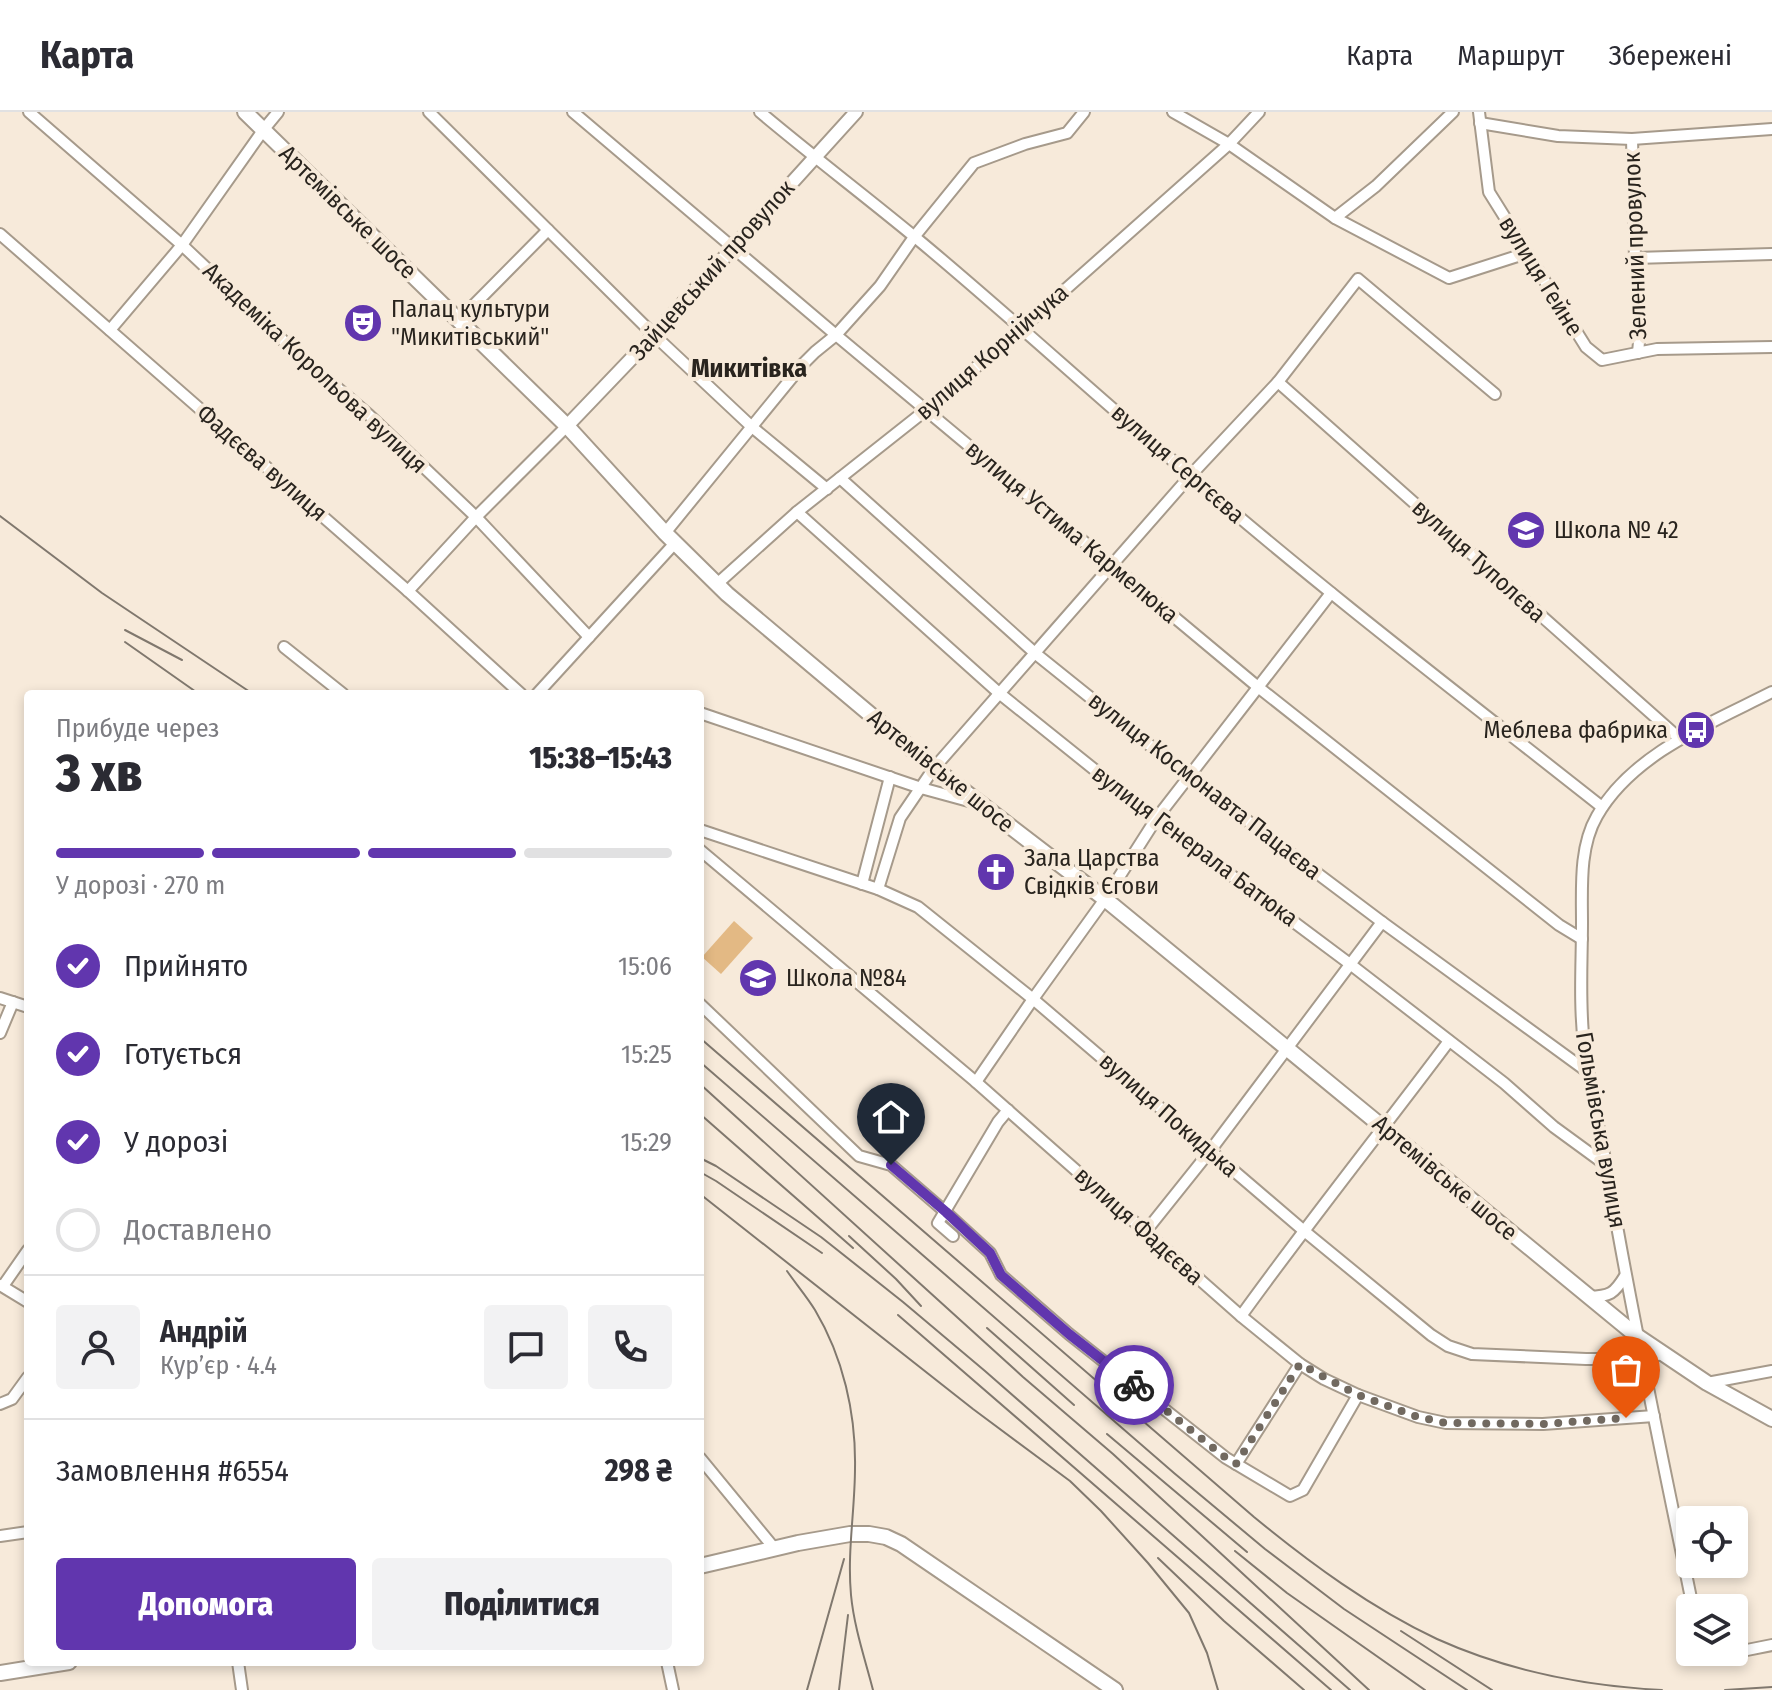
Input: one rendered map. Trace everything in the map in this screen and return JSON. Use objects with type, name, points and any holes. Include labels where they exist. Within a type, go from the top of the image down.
[{"type":"main road","name":"Артемівське шосе","points":[[245,112],[567,426],[670,538],[717,584],[934,768],[1105,899],[1637,1336],[1707,1383],[1772,1419]]},
{"type":"main road","points":[[704,1565],[850,1534],[886,1537],[901,1544],[1115,1690]]},
{"type":"main road","points":[[0,1673],[44,1666]]},
{"type":"street","name":"Академіка Корольова вулиця","points":[[29,112],[182,245],[292,349],[369,415],[476,517],[589,637]]},
{"type":"street","points":[[110,330],[182,245],[278,112]]},
{"type":"street","points":[[429,112],[654,335],[752,427],[827,489]]},
{"type":"street","name":"вулиця Устима Кармелюка","points":[[573,112],[1258,687],[1559,925],[1582,939]]},
{"type":"street","name":"вулиця Сергєєва","points":[[760,112],[914,237],[1190,476],[1331,593],[1602,807]]},
{"type":"street","name":"Зайцевський провулок","points":[[567,426],[856,112]]},
{"type":"street","points":[[541,690],[589,637],[670,538],[803,364],[836,335],[880,286],[914,237],[974,163],[1025,144],[1067,133],[1084,112]]},
{"type":"street","points":[[1173,112],[1229,144],[1335,218],[1449,278],[1527,253]]},
{"type":"street","name":"вулиця Корнійчука","points":[[717,584],[797,512],[926,410],[1022,328],[1229,144],[1259,112]]},
{"type":"street","points":[[1335,218],[1376,186],[1453,112]]},
{"type":"street","points":[[1479,117],[1558,136],[1632,139],[1772,129]]},
{"type":"street","name":"вулиця Гейне","points":[[1479,117],[1489,192],[1586,347],[1602,360],[1657,349],[1772,347]]},
{"type":"street","name":"Зелений провулок","points":[[1632,139],[1635,258],[1641,319],[1638,353]]},
{"type":"street","points":[[459,320],[548,230]]},
{"type":"street","name":"Фадєєва вулиця","points":[[0,234],[517,690]]},
{"type":"street","points":[[1635,258],[1772,254]]},
{"type":"street","points":[[878,889],[893,833],[934,768],[1190,476],[1278,382],[1358,279],[1495,394]]},
{"type":"street","name":"вулиця Туполєва","points":[[1278,382],[1680,739]]},
{"type":"street","points":[[408,591],[567,426]]},
{"type":"street","name":"вулиця Космонавта Пацаєва","points":[[840,478],[1036,654],[1188,776],[1588,1072]]},
{"type":"street","name":"вулиця Генерала Батюка","points":[[797,512],[999,693],[1156,819],[1350,964],[1606,1165]]},
{"type":"street","points":[[976,1082],[1105,899],[1156,819],[1331,593]]},
{"type":"street","points":[[284,647],[338,690]]},
{"type":"street","name":"Гольмівська вулиця","points":[[1690,1594],[1625,1276],[1588,1072],[1583,1028],[1584,857],[1589,832],[1602,807],[1633,772],[1680,739],[1772,692]]},
{"type":"street","points":[[704,714],[921,788],[983,805]]},
{"type":"street","points":[[862,884],[890,777]]},
{"type":"street","name":"вулиця Покидька","points":[[704,832],[878,889],[918,907],[1033,999],[1303,1230],[1448,1346],[1472,1354],[1586,1359],[1642,1359],[1662,1354]]},
{"type":"street","name":"вулиця Фадєєва","points":[[704,853],[976,1082],[1241,1316],[1300,1364],[1358,1395],[1418,1417],[1446,1423],[1543,1424],[1654,1416]]},
{"type":"street","points":[[1146,1231],[1382,922]]},
{"type":"street","points":[[0,998],[24,1006]]},
{"type":"street","points":[[0,1033],[13,1002]]},
{"type":"street","points":[[704,1008],[859,1156],[891,1165],[946,1212],[990,1253],[1001,1275],[1069,1334],[1226,1458],[1290,1496],[1303,1490],[1358,1395]]},
{"type":"street","points":[[1241,1316],[1303,1230],[1449,1041]]},
{"type":"street","points":[[953,1236],[938,1223],[1008,1110]]},
{"type":"street","points":[[24,1256],[2,1286],[24,1300]]},
{"type":"street","points":[[1589,1297],[1612,1293],[1625,1276]]},
{"type":"street","points":[[1236,1464],[1300,1364]]},
{"type":"street","points":[[1707,1383],[1772,1371]]},
{"type":"street","points":[[0,1404],[12,1399],[24,1382]]},
{"type":"street","points":[[704,1463],[774,1548]]},
{"type":"street","points":[[0,1536],[24,1533]]},
{"type":"street","points":[[1748,1650],[1772,1645]]},
{"type":"street","points":[[239,1666],[242,1690]]},
{"type":"street","points":[[668,1666],[673,1690]]},
{"type":"shaded area","points":[[734,921],[753,938],[721,974],[704,959],[704,955]]},
{"type":"railway","points":[[0,516],[102,593],[247,690]]},
{"type":"railway","points":[[125,630],[182,660]]},
{"type":"railway","points":[[125,642],[193,690]]},
{"type":"railway","points":[[704,1041],[1254,1517],[1342,1584],[1412,1627],[1491,1660],[1576,1681],[1662,1690]]},
{"type":"railway","points":[[704,1065],[1265,1549],[1344,1609],[1467,1690]]},
{"type":"railway","points":[[704,1088],[1023,1377],[1113,1454],[1369,1690]]},
{"type":"railway","points":[[704,1118],[853,1248]]},
{"type":"railway","points":[[704,1160],[821,1237],[903,1302],[1350,1690]]},
{"type":"railway","points":[[704,1174],[822,1253]]},
{"type":"railway","points":[[704,1197],[973,1409],[1070,1481],[1148,1563],[1189,1613],[1207,1653],[1218,1690]]},
{"type":"railway","points":[[849,1236],[921,1306]]},
{"type":"railway","points":[[787,1271],[825,1328],[846,1386],[855,1447],[851,1595],[873,1690]]},
{"type":"railway","points":[[898,1315],[1331,1690]]},
{"type":"railway","points":[[987,1328],[1074,1405]]},
{"type":"railway","points":[[1107,1434],[1247,1552]]},
{"type":"railway","points":[[1235,1551],[1287,1593],[1425,1690]]},
{"type":"railway","points":[[1158,1558],[1224,1621],[1304,1690]]},
{"type":"railway","points":[[807,1690],[844,1559]]},
{"type":"railway","points":[[839,1690],[848,1615]]},
{"type":"railway","points":[[1401,1631],[1492,1690]]},
{"type":"railway","points":[[1725,1690],[1772,1687]]},
{"type":"way so far","points":[[1134,1385],[1236,1464],[1300,1364],[1358,1395],[1418,1417],[1446,1423],[1543,1424],[1626,1418]]},
{"type":"place","name":"Палац культури \"Микитівський\"","points":[[363,323]]},
{"type":"place","name":"Школа № 42","points":[[1526,530]]},
{"type":"place","name":"Меблева фабрика","points":[[1696,730]]},
{"type":"place","name":"Зала Царства Свідків Єгови","points":[[996,872]]},
{"type":"place","name":"Школа №84","points":[[758,978]]},
{"type":"district","name":"Микитівка","points":[[749,368]]},
{"type":"route","points":[[891,1165],[990,1253],[1001,1275],[1134,1385]]}]
